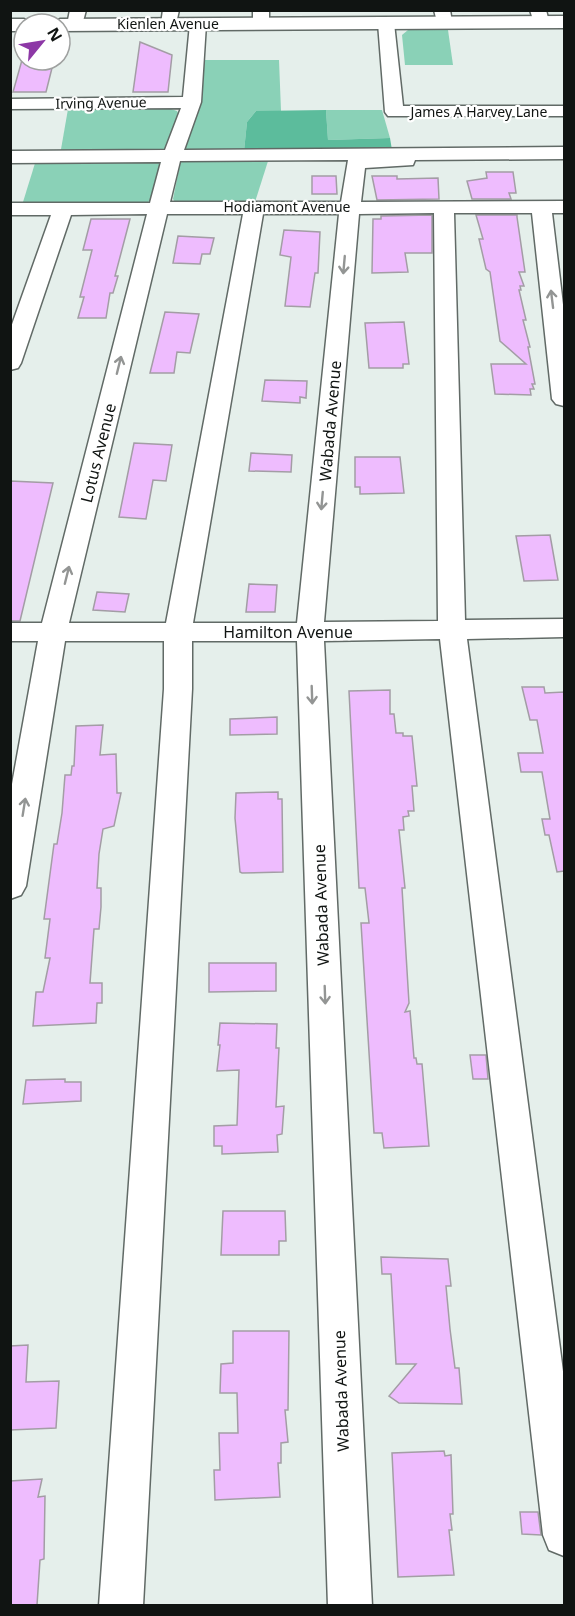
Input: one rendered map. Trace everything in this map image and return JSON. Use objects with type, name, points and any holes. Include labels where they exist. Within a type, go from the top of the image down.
[{"type":"main road","name":"Kienlen Avenue","points":[[72,20],[170,17],[198,24],[261,17],[386,23],[443,16],[540,16],[564,22]]},
{"type":"street","name":"James A Harvey Lane","points":[[386,23],[394,112],[564,111]]},
{"type":"street","name":"Lotus Avenue","points":[[10,886],[53,632],[172,156],[192,102],[198,24]]},
{"type":"street","name":"Irving Avenue","points":[[10,105],[112,95],[192,102]]},
{"type":"street","points":[[10,158],[564,153]]},
{"type":"street","points":[[308,163],[406,161]]},
{"type":"street","name":"Wabada Avenue","points":[[350,1605],[310,632],[356,163]]},
{"type":"street","points":[[444,207],[452,630],[564,1535]]},
{"type":"street","points":[[541,207],[564,399]]},
{"type":"street","name":"Hodiamont Avenue","points":[[10,209],[564,207]]},
{"type":"street","points":[[121,1605],[178,689],[178,632],[254,208]]},
{"type":"street","points":[[10,363],[63,210]]},
{"type":"street","name":"Hamilton Avenue","points":[[10,632],[310,632],[564,628]]},
{"type":"green space","points":[[408,30],[448,30],[453,65],[405,65],[402,35]]},
{"type":"green space","points":[[204,60],[279,60],[281,111],[256,111],[247,122],[244,151],[184,150],[183,145],[202,98]]},
{"type":"green space","points":[[68,109],[171,109],[177,111],[179,115],[163,154],[60,155]]},
{"type":"green space","points":[[326,110],[382,110],[390,138],[328,140]]},
{"type":"green space","points":[[326,110],[328,140],[390,138],[392,150],[244,151],[247,122],[256,111]]},
{"type":"green space","points":[[269,158],[255,202],[181,203],[173,199],[181,159]]},
{"type":"green space","points":[[162,159],[152,200],[148,202],[23,202],[36,160]]},
{"type":"building","points":[[140,42],[172,55],[168,92],[133,92]]},
{"type":"building","points":[[19,72],[51,72],[46,92],[13,92]]},
{"type":"building","points":[[486,172],[513,172],[516,193],[509,193],[511,199],[472,199],[467,181],[487,178]]},
{"type":"building","points":[[312,176],[336,176],[337,194],[312,194]]},
{"type":"building","points":[[372,176],[397,176],[397,179],[438,178],[439,199],[377,200]]},
{"type":"building","points":[[432,215],[432,253],[405,253],[408,272],[372,273],[373,219],[381,219],[381,216]]},
{"type":"building","points":[[476,215],[517,215],[525,272],[519,272],[524,286],[520,286],[521,290],[519,290],[526,320],[523,320],[530,347],[528,347],[535,384],[532,384],[534,389],[530,389],[531,395],[495,394],[491,364],[526,364],[500,341],[490,272],[486,269],[479,239],[483,239]]},
{"type":"building","points":[[91,219],[130,219],[115,276],[118,276],[113,293],[110,293],[106,318],[78,318],[84,297],[80,297],[92,250],[83,250]]},
{"type":"building","points":[[284,230],[320,232],[318,273],[315,273],[310,307],[285,306],[291,257],[280,255]]},
{"type":"building","points":[[178,236],[214,238],[210,254],[202,254],[200,264],[173,263]]},
{"type":"building","points":[[165,312],[199,314],[190,353],[177,352],[174,373],[150,373]]},
{"type":"building","points":[[404,322],[409,364],[403,364],[403,368],[369,368],[365,323]]},
{"type":"building","points":[[265,380],[307,381],[306,398],[300,397],[300,403],[262,401]]},
{"type":"building","points":[[134,443],[172,445],[166,481],[153,480],[146,519],[119,517]]},
{"type":"building","points":[[251,453],[292,455],[291,472],[249,471]]},
{"type":"building","points":[[355,457],[400,457],[404,493],[360,494],[360,487],[355,487]]},
{"type":"building","points":[[10,481],[53,483],[20,621],[10,621]]},
{"type":"building","points":[[550,535],[558,580],[524,581],[516,536]]},
{"type":"building","points":[[249,584],[277,585],[275,612],[246,612]]},
{"type":"building","points":[[97,592],[129,594],[125,612],[93,610]]},
{"type":"building","points":[[522,687],[544,687],[545,693],[564,692],[564,871],[557,872],[549,835],[545,835],[542,819],[550,819],[542,772],[521,772],[518,753],[543,753],[537,720],[530,720]]},
{"type":"building","points":[[390,690],[390,714],[394,714],[396,733],[412,736],[417,786],[412,786],[414,811],[408,811],[409,816],[403,817],[404,830],[399,830],[405,888],[402,888],[409,1003],[405,1012],[410,1011],[414,1058],[417,1064],[422,1064],[429,1146],[384,1148],[382,1133],[374,1133],[361,923],[369,923],[365,888],[359,888],[349,691]]},
{"type":"building","points":[[277,717],[277,734],[230,735],[230,719]]},
{"type":"building","points":[[103,725],[100,755],[116,754],[117,793],[121,793],[114,826],[103,829],[99,854],[97,888],[101,888],[101,907],[99,929],[94,929],[90,983],[102,983],[102,1003],[97,1003],[96,1023],[33,1026],[36,992],[43,992],[50,958],[45,958],[50,919],[44,919],[54,844],[57,844],[62,813],[65,775],[71,775],[72,766],[74,766],[76,726]]},
{"type":"building","points":[[278,792],[278,799],[282,799],[283,872],[242,873],[240,872],[235,818],[236,793]]},
{"type":"building","points":[[209,963],[276,963],[276,991],[209,992]]},
{"type":"building","points":[[220,1023],[277,1024],[276,1048],[279,1048],[276,1107],[284,1106],[282,1134],[277,1135],[278,1152],[222,1154],[222,1146],[214,1146],[214,1126],[237,1125],[239,1070],[217,1071]]},
{"type":"building","points":[[470,1055],[486,1055],[488,1079],[473,1079]]},
{"type":"building","points":[[65,1079],[65,1082],[81,1082],[81,1101],[23,1104],[26,1080]]},
{"type":"building","points":[[223,1211],[285,1211],[286,1241],[279,1241],[279,1255],[221,1255]]},
{"type":"building","points":[[381,1257],[448,1259],[451,1286],[446,1286],[450,1329],[455,1368],[459,1368],[462,1404],[399,1403],[389,1396],[416,1364],[396,1364],[391,1274],[382,1274]]},
{"type":"building","points":[[233,1331],[289,1331],[288,1410],[285,1410],[288,1442],[281,1443],[281,1463],[278,1463],[280,1497],[215,1500],[214,1470],[220,1470],[219,1433],[238,1433],[237,1393],[220,1393],[221,1364],[233,1363]]},
{"type":"building","points":[[28,1345],[26,1382],[59,1381],[56,1428],[10,1430],[10,1346]]},
{"type":"building","points":[[444,1451],[445,1456],[451,1455],[453,1514],[450,1514],[452,1530],[449,1530],[454,1575],[398,1577],[392,1453]]},
{"type":"building","points":[[42,1479],[38,1497],[45,1496],[44,1559],[40,1560],[37,1605],[10,1605],[10,1481]]},
{"type":"building","points":[[520,1512],[538,1512],[541,1535],[522,1534]]}]
